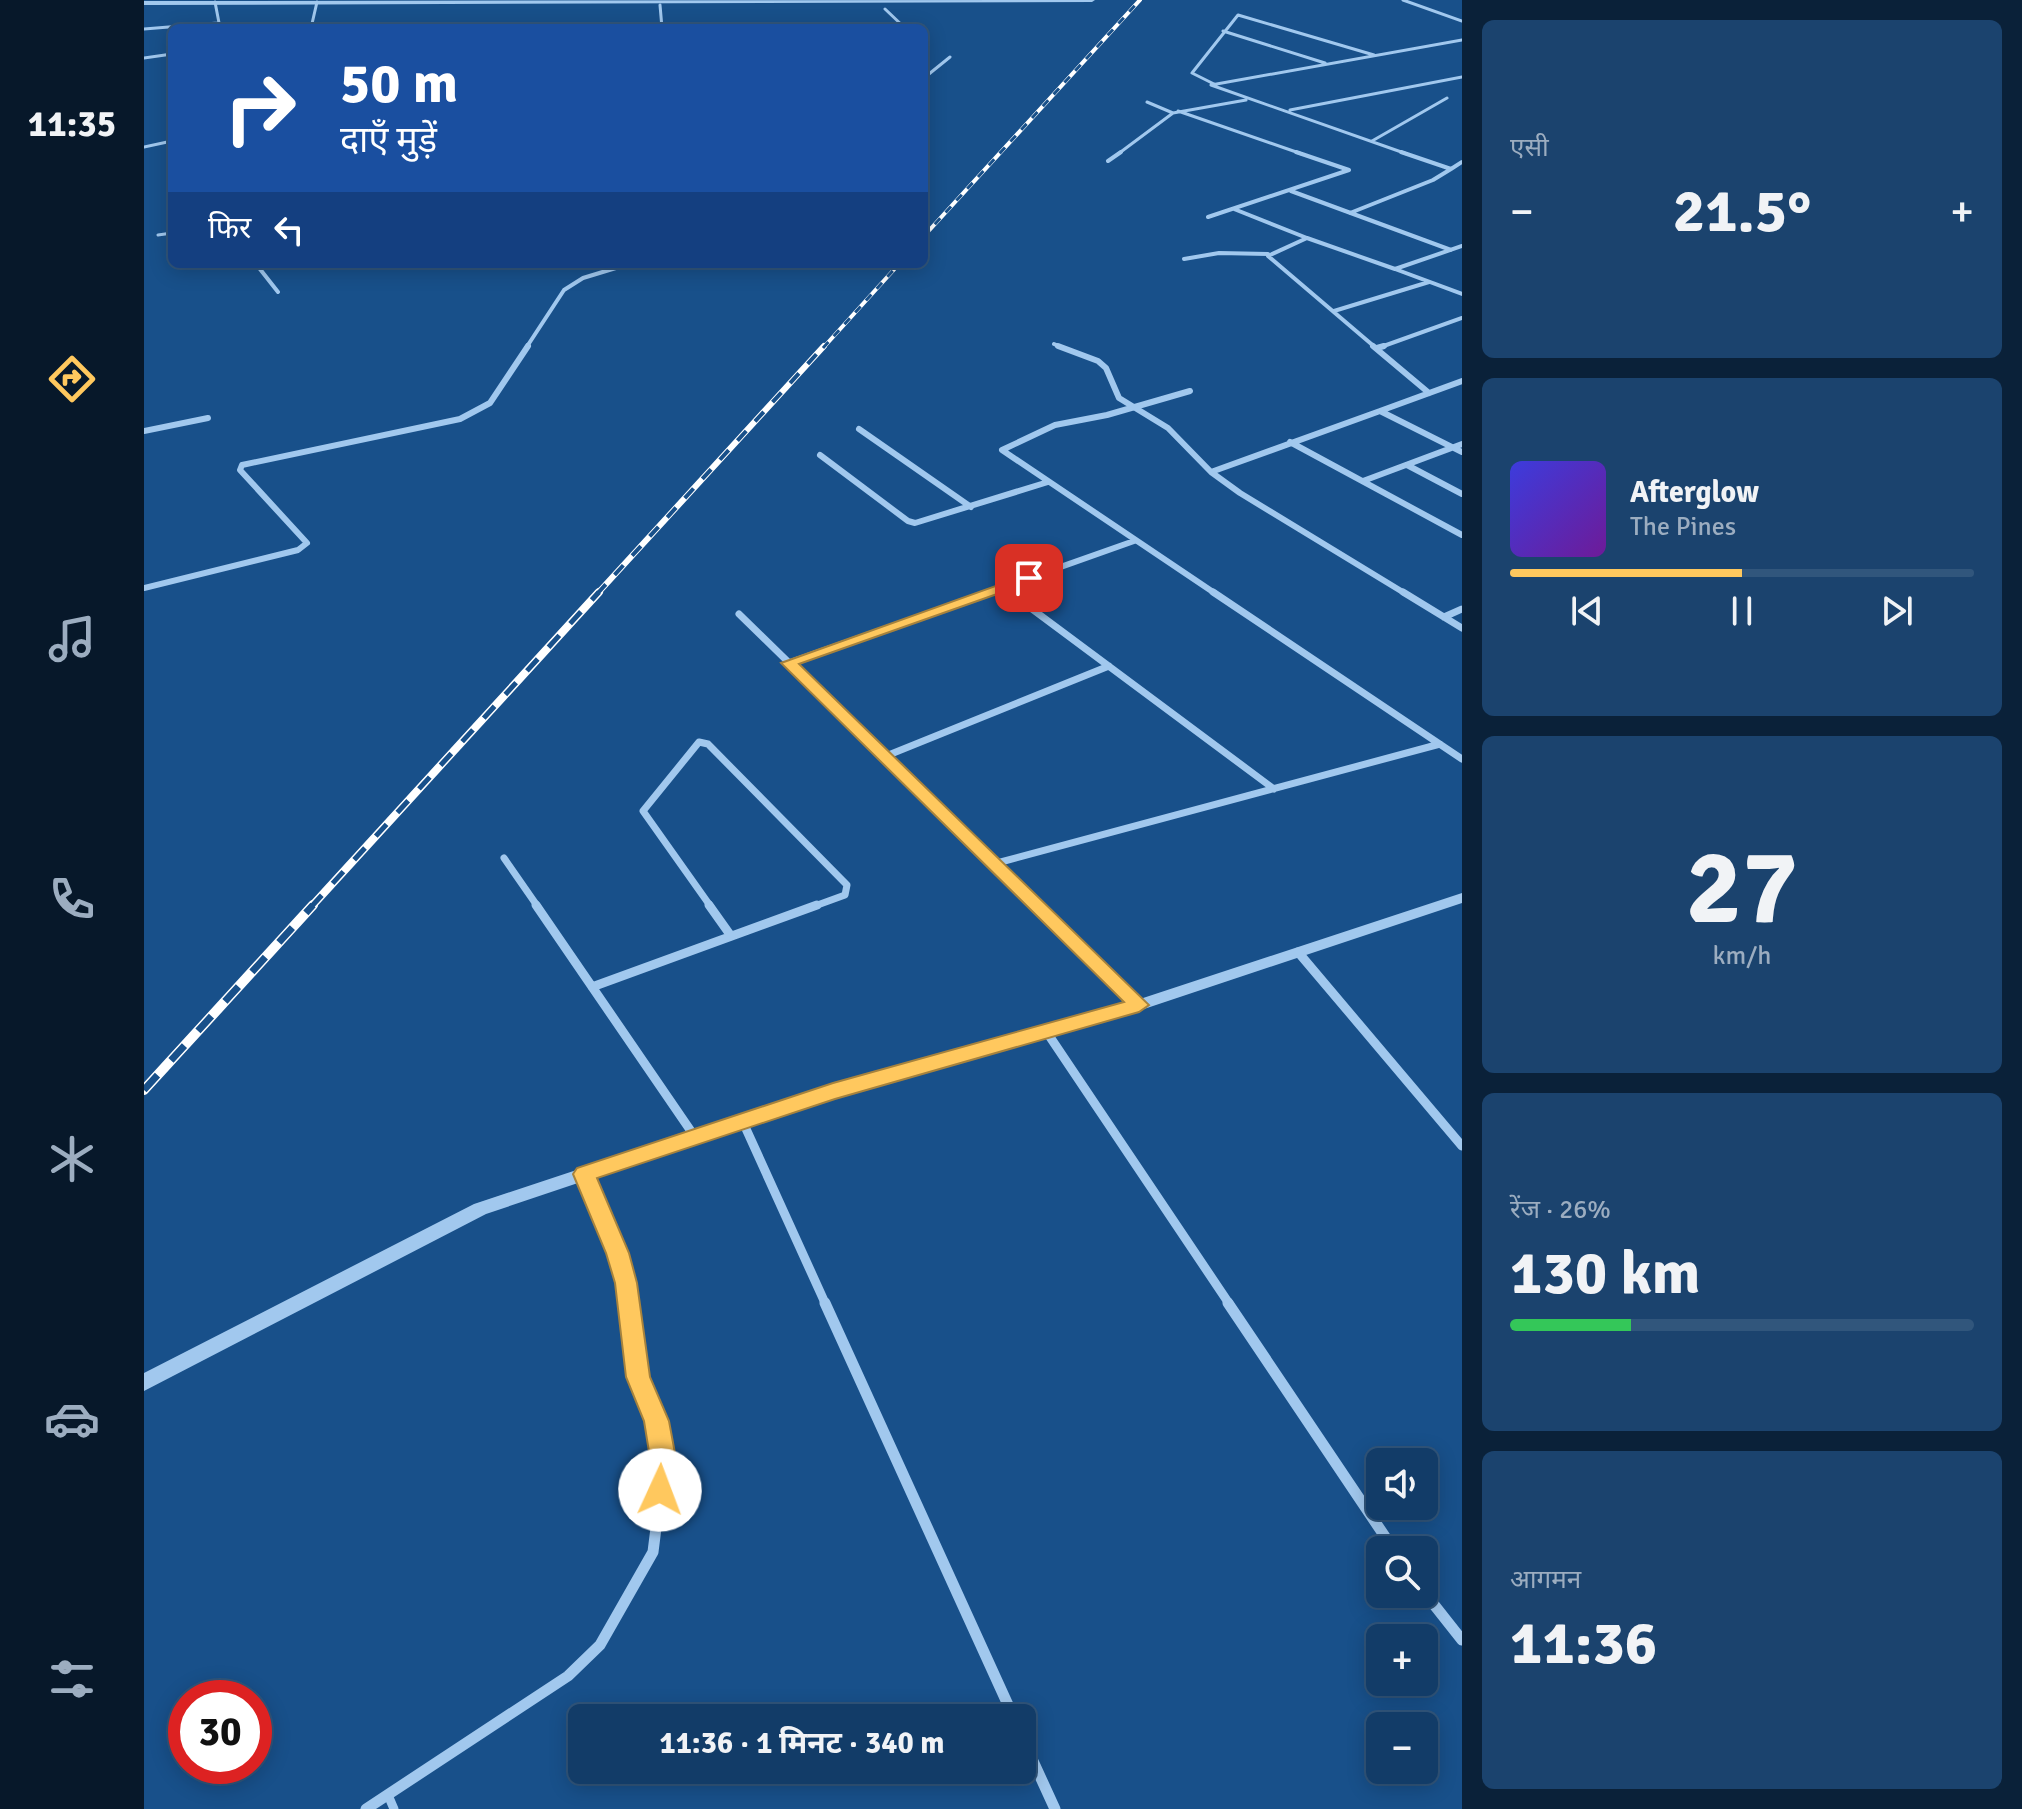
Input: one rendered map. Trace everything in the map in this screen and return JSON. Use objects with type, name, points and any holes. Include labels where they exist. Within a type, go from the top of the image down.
[{"type":"street","points":[[144,3],[1092,0]]},
{"type":"street","points":[[1403,0],[1462,21]]},
{"type":"street","points":[[219,24],[220,1]]},
{"type":"street","points":[[660,5],[662,24]]},
{"type":"street","points":[[885,9],[901,24]]},
{"type":"street","points":[[1215,85],[1192,73],[1234,16],[1375,56]]},
{"type":"street","points":[[144,29],[168,28]]},
{"type":"street","points":[[1223,31],[1329,64]]},
{"type":"street","points":[[1451,169],[1211,85],[1462,40]]},
{"type":"street","points":[[144,58],[168,55]]},
{"type":"street","points":[[928,74],[950,57]]},
{"type":"street","points":[[1286,111],[1462,77]]},
{"type":"street","points":[[1372,141],[1447,98]]},
{"type":"street","points":[[1108,161],[1175,112],[1251,99]]},
{"type":"street","points":[[1147,102],[1349,170],[1208,217]]},
{"type":"street","points":[[144,147],[168,142]]},
{"type":"street","points":[[1350,213],[1433,180],[1462,162]]},
{"type":"street","points":[[1290,191],[1451,250]]},
{"type":"street","points":[[1234,209],[1462,294]]},
{"type":"street","points":[[1184,259],[1219,253],[1268,254],[1307,238]]},
{"type":"street","points":[[1395,269],[1462,246]]},
{"type":"street","points":[[1268,254],[1429,393]]},
{"type":"street","points":[[259,268],[278,292]]},
{"type":"street","points":[[144,588],[298,550],[307,543],[306,539],[240,470],[242,465],[460,419],[479,411],[490,403],[564,290],[583,278],[616,268]]},
{"type":"street","points":[[1334,311],[1429,282]]},
{"type":"street","points":[[1377,348],[1462,318]]},
{"type":"street","points":[[1054,344],[1098,361],[1106,368],[1114,392],[1133,408],[1168,428],[1211,472],[1462,628]]},
{"type":"street","points":[[1211,472],[1462,381]]},
{"type":"street","points":[[1190,391],[1133,408],[1055,425],[1002,449],[1134,541],[1462,759]]},
{"type":"street","points":[[1380,411],[1462,452]]},
{"type":"street","points":[[144,431],[208,418]]},
{"type":"street","points":[[859,429],[971,507]]},
{"type":"street","points":[[1290,442],[1462,535]]},
{"type":"street","points":[[1363,481],[1462,444]]},
{"type":"street","points":[[820,455],[908,521],[922,523],[1048,482]]},
{"type":"street","points":[[1407,465],[1462,494]]},
{"type":"street","points":[[789,663],[1134,541]]},
{"type":"street","points":[[1002,587],[1274,789]]},
{"type":"street","points":[[1444,617],[1462,609]]},
{"type":"street","points":[[739,614],[1139,1005]]},
{"type":"street","points":[[886,756],[1109,666]]},
{"type":"street","points":[[592,987],[845,895],[847,885],[708,744],[699,742],[643,811],[731,936]]},
{"type":"street","points":[[997,863],[1440,744]]},
{"type":"street","points":[[504,858],[695,1137]]},
{"type":"street","points":[[144,1382],[480,1209],[833,1091],[1139,1005],[1462,898]]},
{"type":"street","points":[[1298,952],[1462,1146]]},
{"type":"street","points":[[1046,1031],[1385,1536]]},
{"type":"street","points":[[742,1120],[1008,1704]]},
{"type":"street","points":[[366,1809],[568,1676],[600,1645],[653,1552],[664,1464],[656,1421],[638,1377],[626,1283],[618,1253],[584,1174]]},
{"type":"street","points":[[1437,1608],[1462,1640]]},
{"type":"street","points":[[1036,1768],[1055,1809]]},
{"type":"lane","points":[[312,24],[317,2]]},
{"type":"lane","points":[[158,235],[168,234]]},
{"type":"lane","points":[[388,1795],[394,1809]]},
{"type":"railway","points":[[928,232],[1140,0]]},
{"type":"railway","points":[[823,348],[895,268]]},
{"type":"railway","points":[[597,594],[824,346]]},
{"type":"railway","points":[[311,907],[599,592]]},
{"type":"railway","points":[[144,1090],[313,905]]},
{"type":"route","points":[[660,1490],[664,1464],[656,1421],[638,1377],[626,1283],[618,1253],[584,1174],[833,1091],[1139,1005],[789,663],[1029,578]]}]
